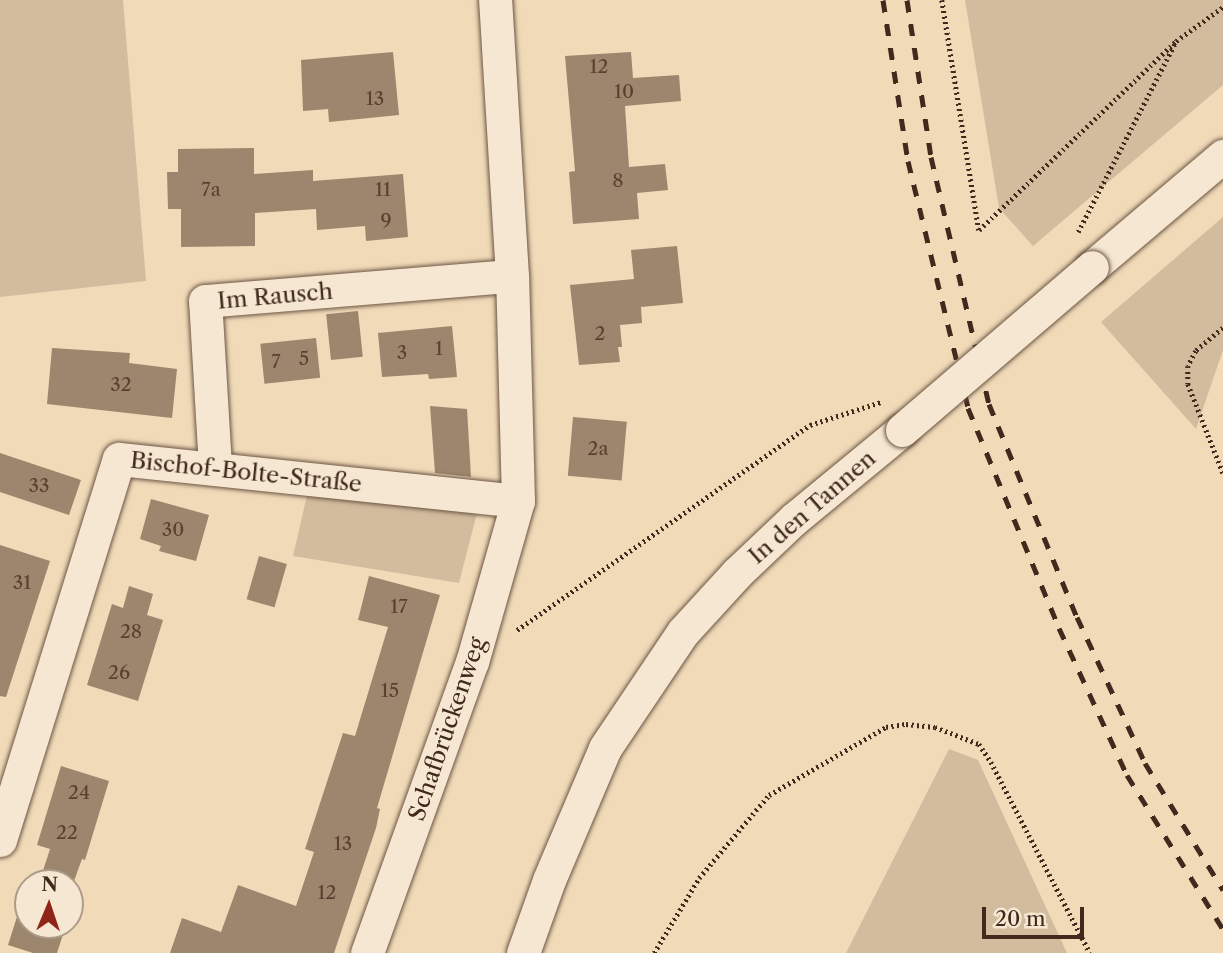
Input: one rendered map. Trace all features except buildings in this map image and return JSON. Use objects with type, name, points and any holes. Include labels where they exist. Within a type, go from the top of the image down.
[{"type":"street","points":[[495,0],[512,276],[518,501]]},
{"type":"street","name":"In den Tannen","points":[[523,953],[549,880],[605,748],[683,632],[737,573],[794,519],[902,430],[1083,253],[1223,156]]},
{"type":"street","name":"Im Rausch","points":[[215,467],[205,301],[512,276]]},
{"type":"street","name":"Bischof-Bolte-Straße","points":[[0,840],[119,459],[518,501]]},
{"type":"street","name":"Schafbrückenweg","points":[[367,953],[472,662],[518,501]]},
{"type":"path","points":[[942,0],[979,230],[1176,41],[1223,7]]},
{"type":"path","points":[[1083,253],[1176,41]]},
{"type":"path","points":[[1223,328],[1196,351],[1188,366],[1188,384],[1223,473]]},
{"type":"path","points":[[472,662],[810,425],[883,401]]},
{"type":"path","points":[[654,953],[699,878],[769,795],[886,727],[906,724],[935,727],[979,744],[992,762],[1090,953]]},
{"type":"shaded area","points":[[0,0],[123,0],[146,281],[0,297]]},
{"type":"shaded area","points":[[965,0],[1223,0],[1223,85],[1033,246],[999,208]]},
{"type":"shaded area","points":[[1223,217],[1223,350],[1196,429],[1101,322]]},
{"type":"shaded area","points":[[308,491],[478,509],[459,583],[293,556]]},
{"type":"shaded area","points":[[949,749],[978,760],[1067,953],[846,953]]},
{"type":"railway","points":[[883,0],[908,161],[968,408],[1059,628],[1127,775],[1223,929]]},
{"type":"railway","points":[[907,0],[931,157],[989,404],[1077,617],[1145,763],[1223,890]]}]
